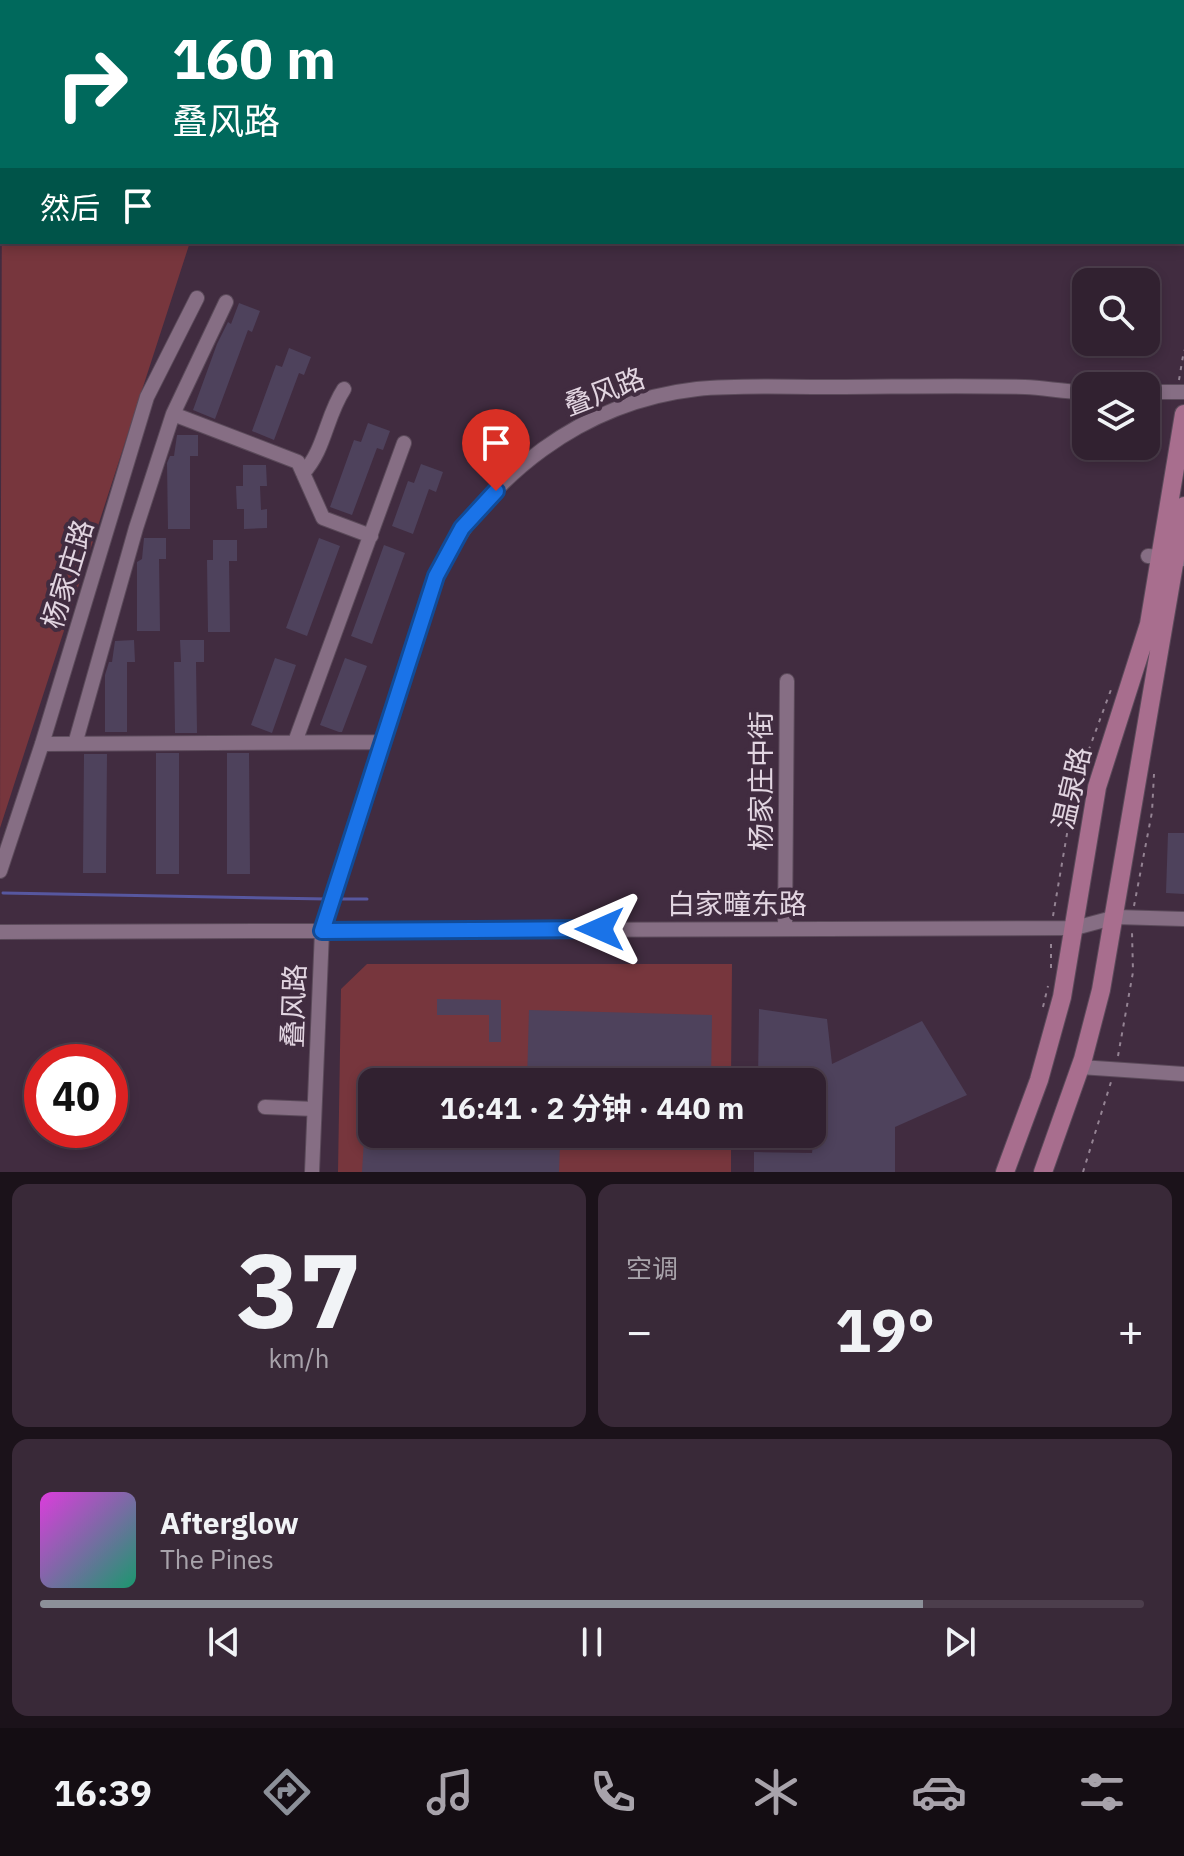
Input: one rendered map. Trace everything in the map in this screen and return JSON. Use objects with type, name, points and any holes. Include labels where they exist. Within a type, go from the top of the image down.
[{"type":"main road","name":"温泉路","points":[[1043,1172],[1080,1067],[1124,918],[1184,414]]},
{"type":"main road","name":"温泉路","points":[[1005,1172],[1039,1080],[1062,997],[1097,787],[1184,506]]},
{"type":"street","name":"杨家庄路","points":[[0,871],[42,744],[147,397],[197,298]]},
{"type":"street","points":[[75,744],[136,528],[173,414],[226,302]]},
{"type":"street","name":"叠风路","points":[[312,1172],[322,931],[329,906],[423,608],[436,576],[462,528],[518,468],[569,430],[592,418],[653,398],[721,388],[1029,387],[1072,391]]},
{"type":"street","points":[[303,473],[315,461],[334,405],[344,389]]},
{"type":"street","points":[[1160,392],[1184,392]]},
{"type":"street","points":[[173,414],[298,462],[323,518],[371,536]]},
{"type":"street","points":[[295,742],[404,443]]},
{"type":"street","name":"杨家庄中街","points":[[785,929],[787,681]]},
{"type":"street","points":[[42,744],[381,742]]},
{"type":"street","name":"白家疃东路","points":[[0,932],[1075,928],[1124,918],[1184,919]]},
{"type":"street","points":[[1080,1067],[1114,1072],[1184,1074]]},
{"type":"street","points":[[265,1107],[314,1109]]},
{"type":"path","points":[[1083,1172],[1114,1072],[1133,972],[1124,918],[1152,812],[1154,770]]},
{"type":"shaded area","points":[[2,244],[189,244],[0,828]]},
{"type":"shaded area","points":[[367,964],[732,964],[731,1068],[358,1068],[358,1148],[731,1148],[731,1172],[338,1172],[341,989]]},
{"type":"building","points":[[239,303],[260,311],[252,332],[248,330],[215,419],[193,410],[217,344],[228,322],[231,324]]},
{"type":"building","points":[[289,348],[311,357],[304,375],[299,373],[274,440],[252,431],[276,365],[282,367]]},
{"type":"building","points":[[368,423],[390,431],[383,450],[377,448],[352,515],[330,507],[354,440],[361,442]]},
{"type":"building","points":[[177,435],[198,435],[198,456],[190,456],[190,529],[168,529],[167,463],[170,456],[174,456]]},
{"type":"building","points":[[421,464],[443,472],[436,492],[429,489],[413,534],[392,526],[408,481],[414,483]]},
{"type":"building","points":[[243,465],[266,465],[267,486],[260,486],[261,510],[267,509],[267,528],[244,529],[244,509],[237,509],[236,486],[243,486]]},
{"type":"building","points":[[144,538],[166,538],[166,559],[159,559],[160,631],[137,631],[137,562],[142,559]]},
{"type":"building","points":[[319,538],[340,546],[307,636],[286,628]]},
{"type":"building","points":[[213,540],[237,540],[237,561],[229,561],[230,632],[208,632],[207,560],[213,560]]},
{"type":"building","points":[[384,545],[405,553],[372,644],[351,636]]},
{"type":"building","points":[[134,640],[135,662],[127,662],[127,732],[105,732],[105,675],[109,662],[112,662],[115,641]]},
{"type":"building","points":[[180,640],[204,640],[204,662],[196,662],[197,733],[175,733],[174,662],[181,662]]},
{"type":"building","points":[[275,658],[296,665],[272,733],[251,725]]},
{"type":"building","points":[[345,658],[367,666],[342,732],[339,732],[320,725]]},
{"type":"building","points":[[156,753],[179,753],[179,874],[156,874]]},
{"type":"building","points":[[227,753],[249,753],[250,874],[227,874]]},
{"type":"building","points":[[84,754],[107,754],[106,873],[83,873]]},
{"type":"building","points":[[1168,833],[1184,833],[1184,894],[1166,893]]},
{"type":"building","points":[[437,999],[501,1000],[501,1042],[489,1042],[489,1015],[437,1015]]},
{"type":"building","points":[[759,1009],[827,1019],[832,1064],[922,1021],[967,1095],[895,1127],[895,1172],[754,1172],[754,1152],[812,1153],[813,1148],[826,1148],[826,1068],[758,1068]]},
{"type":"building","points":[[529,1010],[712,1015],[711,1068],[527,1068]]},
{"type":"building","points":[[363,1148],[560,1148],[559,1172],[362,1172]]},
{"type":"waterway","points":[[3,893],[327,899]]},
{"type":"waterway","points":[[339,899],[367,899]]},
{"type":"route","points":[[496,491],[462,528],[448,551],[423,608],[322,931],[600,929]]}]
